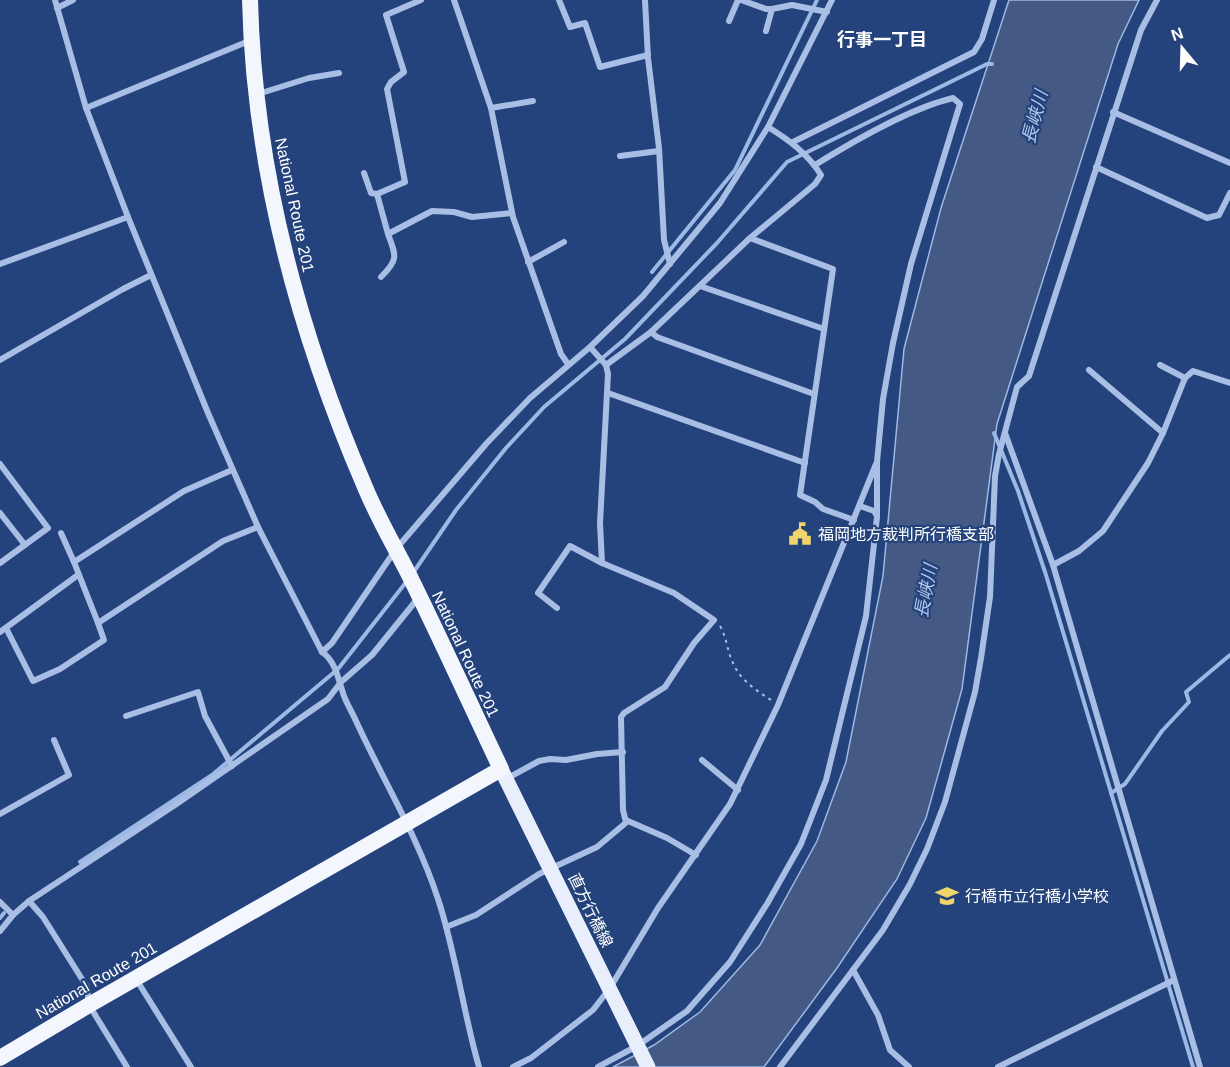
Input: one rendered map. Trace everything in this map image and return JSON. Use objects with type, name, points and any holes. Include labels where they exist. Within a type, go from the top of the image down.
[{"type":"highway","name":"National Route 201","points":[[0,1058],[135,978],[407,825],[504,774],[366,489],[316,360],[286,257],[267,163],[251,41],[250,0]]},
{"type":"main road","name":"直方行橋線","points":[[504,774],[648,1067]]},
{"type":"street","points":[[55,0],[86,108],[151,275],[232,470],[258,527],[340,680],[373,759],[407,825],[438,897],[467,1026],[479,1067]]},
{"type":"street","points":[[57,8],[73,0]]},
{"type":"street","points":[[364,173],[371,193],[376,194],[405,182],[387,89],[391,82],[404,72],[386,15],[421,0]]},
{"type":"street","points":[[454,0],[490,108],[512,213],[561,354],[568,364]]},
{"type":"street","points":[[560,0],[570,27],[585,23],[600,67],[648,56]]},
{"type":"street","points":[[645,0],[648,56],[659,151],[664,240],[670,264]]},
{"type":"street","points":[[729,21],[740,0],[766,9],[792,5],[826,12]]},
{"type":"street","points":[[324,653],[397,551],[486,444],[530,398],[568,364],[592,349],[643,296],[720,203],[768,127],[832,0]]},
{"type":"street","points":[[796,145],[974,52],[982,39],[994,0]]},
{"type":"street","points":[[780,1067],[883,930],[910,885],[927,849],[948,793],[975,692],[981,658],[990,597],[995,476],[1005,432],[1017,387],[1029,376],[1141,30],[1157,0]]},
{"type":"street","points":[[766,31],[772,9]]},
{"type":"street","points":[[86,108],[251,41]]},
{"type":"street","points":[[257,94],[309,78],[339,73]]},
{"type":"street","points":[[598,1067],[639,1048],[687,1011],[730,962],[767,904],[801,844],[826,780],[866,616],[877,517],[877,462],[889,365],[911,264],[960,104],[953,98],[942,101],[897,121],[814,165]]},
{"type":"street","points":[[490,108],[533,101]]},
{"type":"street","points":[[1113,112],[1230,163]]},
{"type":"street","points":[[606,364],[651,332],[750,238],[814,184],[821,175],[796,145],[768,127]]},
{"type":"street","points":[[620,156],[659,151]]},
{"type":"street","points":[[1096,167],[1207,218],[1219,215],[1230,192]]},
{"type":"street","points":[[376,194],[396,255],[394,264],[381,277]]},
{"type":"street","points":[[388,234],[432,211],[472,217],[512,213]]},
{"type":"street","points":[[0,264],[128,217]]},
{"type":"street","points":[[750,238],[833,269],[800,495],[815,502],[823,509],[854,520]]},
{"type":"street","points":[[528,262],[564,242]]},
{"type":"street","points":[[0,360],[151,275]]},
{"type":"street","points":[[700,286],[824,329]]},
{"type":"street","points":[[651,332],[657,337],[814,394]]},
{"type":"street","points":[[592,349],[606,364],[608,393],[600,523],[602,563]]},
{"type":"street","points":[[1160,365],[1185,378]]},
{"type":"street","points":[[1089,370],[1163,433]]},
{"type":"street","points":[[1053,565],[1079,551],[1103,531],[1148,463],[1185,378],[1193,371],[1230,383]]},
{"type":"street","points":[[608,393],[805,463]]},
{"type":"street","points":[[1005,432],[1053,565],[1200,1067]]},
{"type":"street","points":[[513,1067],[531,1058],[593,1010],[610,988],[658,908],[730,804],[778,705],[877,462]]},
{"type":"street","points":[[0,464],[48,528],[0,563]]},
{"type":"street","points":[[74,562],[184,491],[232,470]]},
{"type":"street","points":[[860,506],[874,511],[877,517]]},
{"type":"street","points":[[0,513],[25,545]]},
{"type":"street","points":[[98,623],[223,541],[258,527]]},
{"type":"street","points":[[61,533],[74,562],[104,640],[60,669],[33,681],[3,630],[78,575]]},
{"type":"street","points":[[557,608],[538,593],[570,546],[602,563],[674,593],[714,620],[694,643],[665,687],[624,713],[620,722],[623,752],[623,810],[626,822]]},
{"type":"street","points":[[0,931],[29,901],[328,699],[340,680],[372,655],[417,592]]},
{"type":"street","points":[[126,716],[198,692],[205,716],[232,766]]},
{"type":"street","points":[[0,814],[69,775],[54,740]]},
{"type":"street","points":[[504,774],[539,761],[566,760],[623,752]]},
{"type":"street","points":[[702,760],[738,789]]},
{"type":"street","points":[[446,927],[476,915],[527,881],[603,843],[626,822],[668,837],[696,855]]},
{"type":"street","points":[[29,901],[43,917],[59,946],[87,987],[89,1005],[127,1067]]},
{"type":"street","points":[[0,904],[13,915]]},
{"type":"street","points":[[852,970],[878,1015],[890,1050],[909,1067]]},
{"type":"street","points":[[135,978],[191,1067]]},
{"type":"street","points":[[998,1067],[1174,980]]},
{"type":"path","points":[[714,620],[723,630],[732,663],[737,671],[751,686],[778,705]]},
{"type":"water","name":"長峡川","points":[[1009,0],[1139,0],[1118,44],[997,424],[962,689],[926,818],[897,879],[837,968],[764,1067],[613,1067],[654,1045],[700,1012],[760,945],[817,841],[846,762],[883,576],[904,349],[941,208]]},
{"type":"waterway","points":[[652,272],[735,170],[817,0]]},
{"type":"waterway","points":[[413,573],[456,510],[506,448],[544,407],[625,339],[717,243],[787,162],[987,64],[992,64]]},
{"type":"waterway","points":[[994,433],[1018,491],[1046,575],[1193,1067]]},
{"type":"waterway","points":[[80,862],[212,775],[338,669],[407,581]]},
{"type":"waterway","points":[[1111,793],[1125,784],[1162,731],[1189,702],[1186,692],[1230,655]]},
{"type":"waterway","points":[[0,918],[4,913]]},
{"type":"place","name":"福岡地方裁判所行橋支部","points":[[800,534]]},
{"type":"place","name":"行橋市立行橋小学校","points":[[947,896]]},
{"type":"district","name":"行事一丁目","points":[[882,40]]}]
